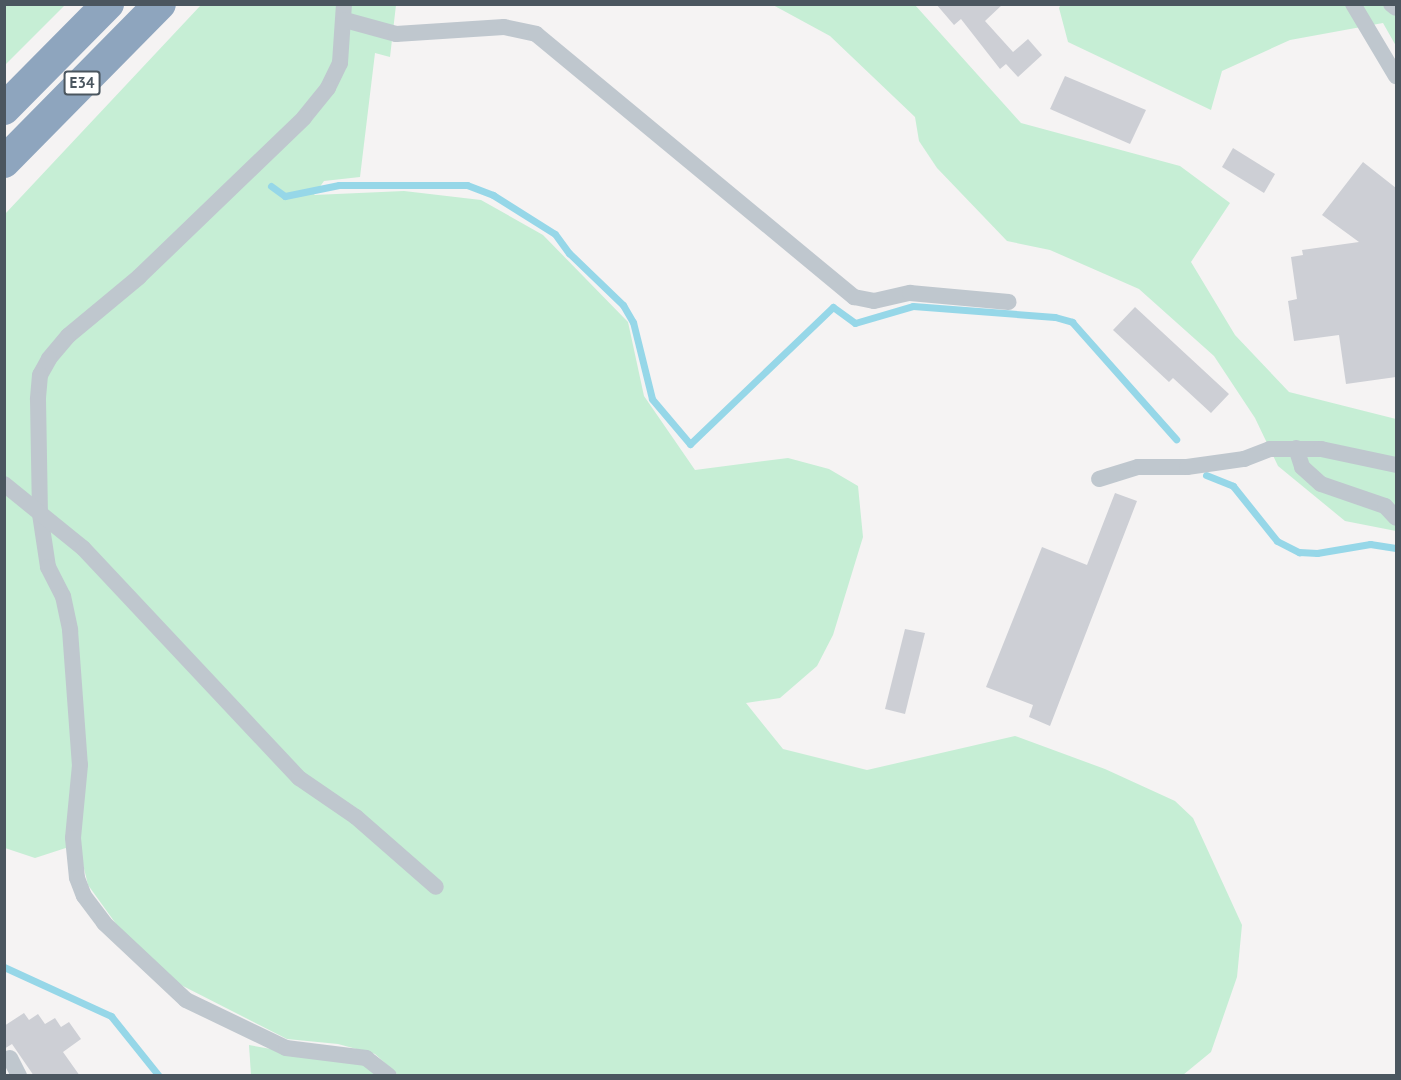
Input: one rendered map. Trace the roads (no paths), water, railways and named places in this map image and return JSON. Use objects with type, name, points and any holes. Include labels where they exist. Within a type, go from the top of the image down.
[{"type":"highway","name":"E34","points":[[4,109],[108,4]]},
{"type":"highway","name":"E34","points":[[4,162],[160,4]]},
{"type":"street","points":[[1353,4],[1396,76]]},
{"type":"street","points":[[1391,4],[1396,8]]},
{"type":"street","points":[[389,1076],[366,1058],[286,1048],[186,1000],[104,923],[84,896],[77,878],[74,838],[81,765],[70,630],[63,596],[48,567],[40,514],[38,400],[40,375],[49,359],[68,336],[139,277],[304,118],[328,88],[340,63],[345,12],[396,34],[504,27],[536,34],[854,297],[874,301],[910,292],[1009,302]]},
{"type":"street","points":[[1296,448],[1302,467],[1321,484],[1385,506],[1396,518]]},
{"type":"street","points":[[1098,479],[1138,467],[1187,467],[1244,459],[1270,449],[1321,449],[1396,465]]},
{"type":"street","points":[[4,484],[83,548],[299,778],[356,816],[436,887]]},
{"type":"street","points":[[10,1058],[19,1076]]},
{"type":"waterway","points":[[271,186],[285,196],[339,185],[467,185],[493,195],[555,234],[569,253],[623,305],[633,322],[652,399],[690,444],[833,307],[855,323],[913,306],[1055,317],[1072,322],[1176,439]]},
{"type":"waterway","points":[[1206,475],[1233,486],[1277,541],[1299,552],[1317,553],[1370,544],[1396,548]]},
{"type":"waterway","points":[[4,967],[111,1016],[159,1076]]}]
